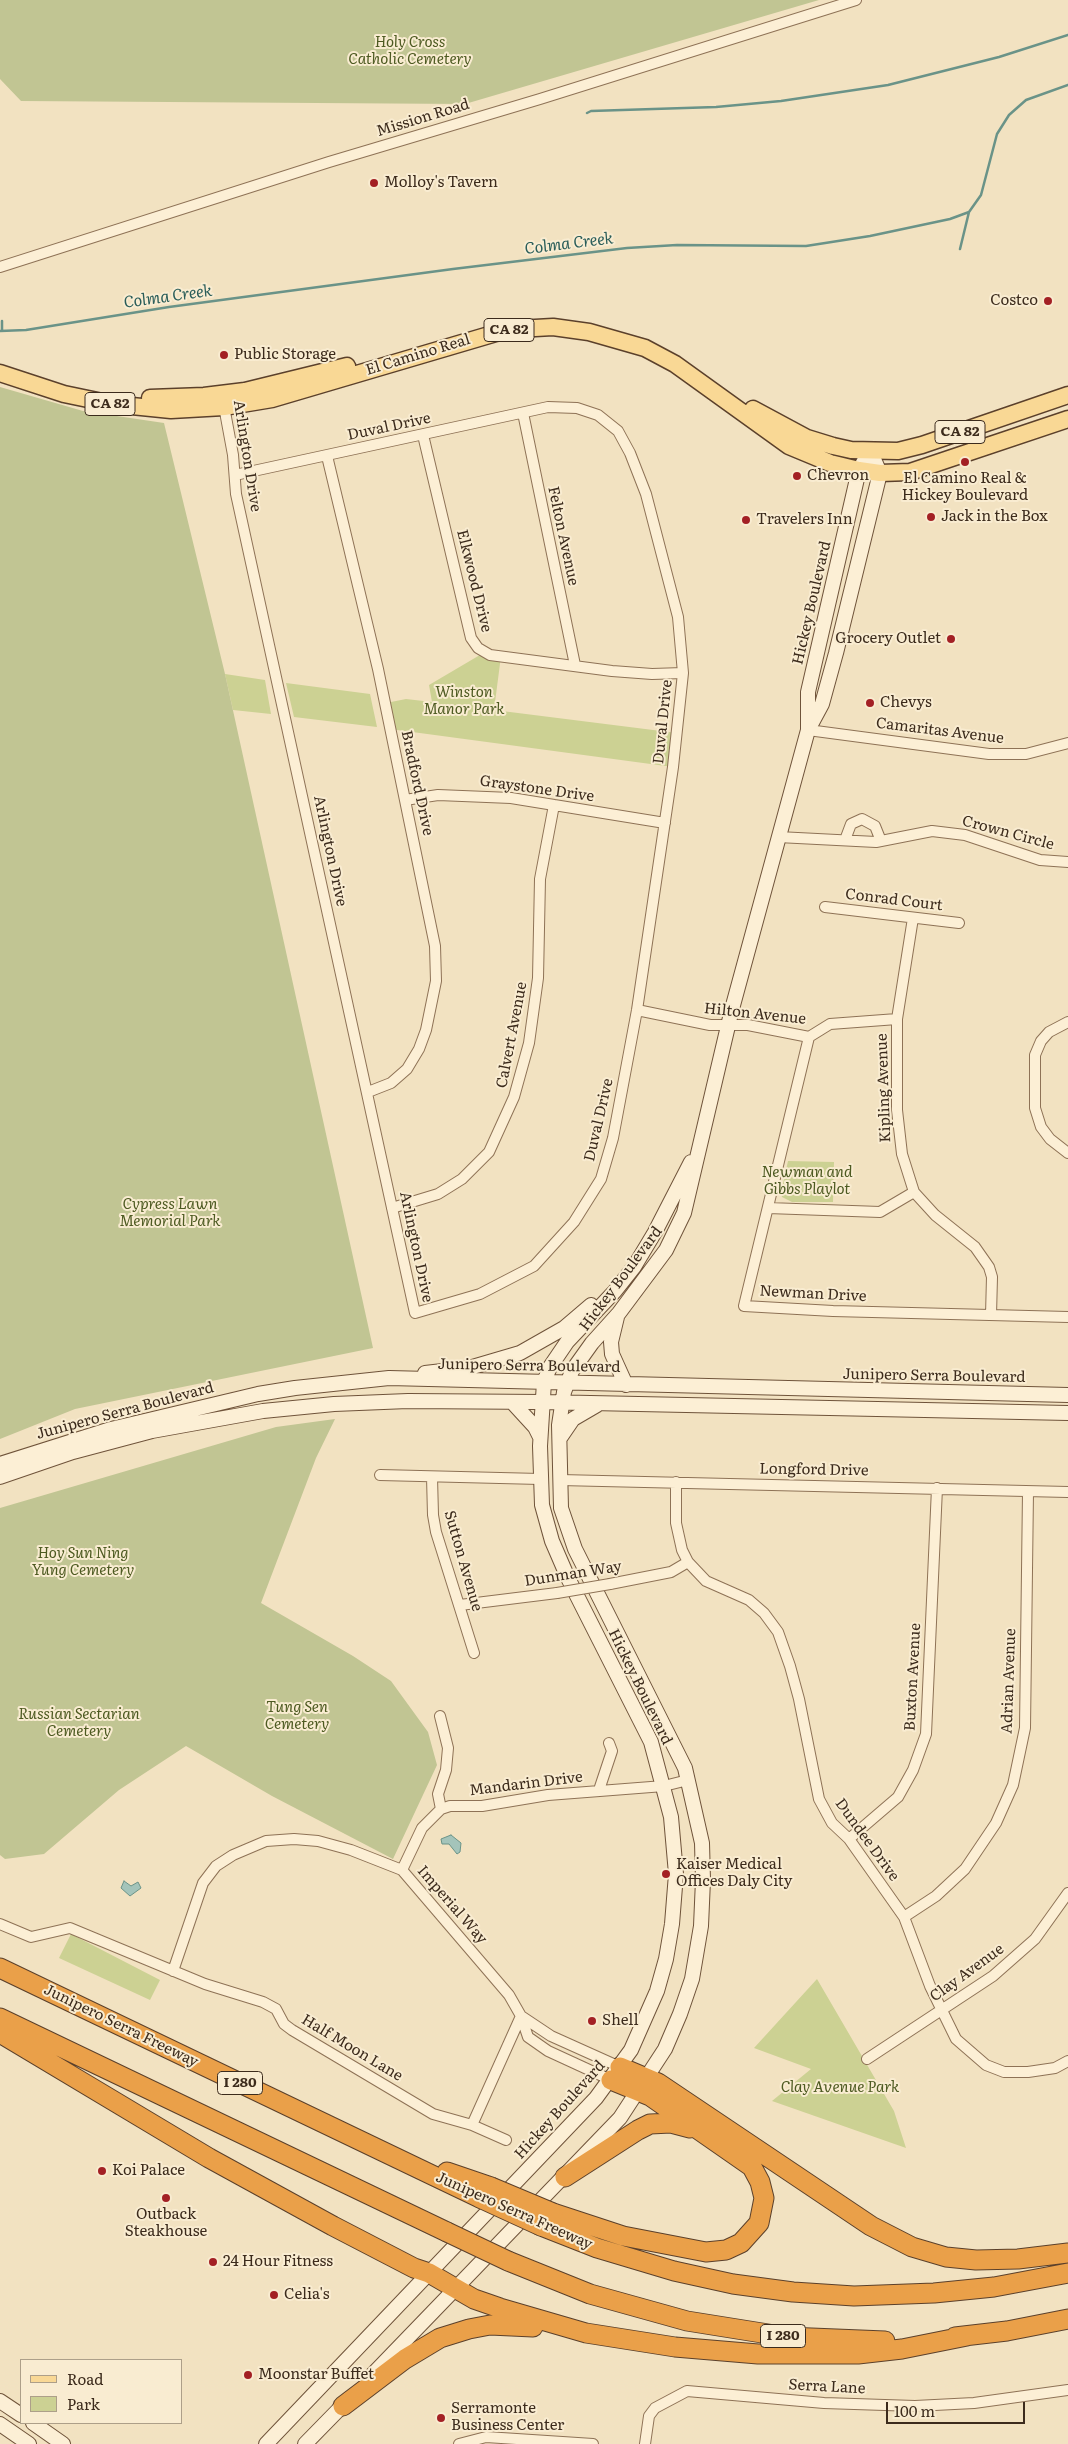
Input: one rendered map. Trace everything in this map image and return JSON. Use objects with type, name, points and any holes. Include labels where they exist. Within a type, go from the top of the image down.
[{"type":"highway","name":"Junipero Serra Freeway","points":[[0,1968],[401,2160],[486,2192],[547,2220],[597,2248],[664,2269],[734,2284],[793,2292],[854,2296],[934,2294],[994,2287],[1068,2273]]},
{"type":"highway","name":"I 280","points":[[0,2018],[508,2261],[609,2300],[668,2317],[728,2329],[806,2338],[854,2341],[967,2336],[1068,2319]]},
{"type":"highway","points":[[0,2033],[209,2158],[414,2268],[429,2272],[484,2303],[586,2333]]},
{"type":"highway","points":[[616,2073],[644,2084],[768,2156],[871,2226],[912,2247],[946,2257],[976,2260],[1027,2258],[1068,2252]]},
{"type":"highway","points":[[547,2220],[706,2252],[733,2248],[748,2238],[759,2223],[764,2206],[763,2190],[752,2167],[709,2137],[644,2084]]},
{"type":"highway","points":[[565,2177],[650,2124],[663,2122],[678,2124],[709,2137]]},
{"type":"highway","points":[[342,2406],[412,2354],[454,2333],[476,2327],[503,2324],[586,2333],[690,2349],[820,2356],[879,2352],[967,2336]]},
{"type":"main road","name":"El Camino Real","points":[[0,373],[64,394],[112,404],[171,410],[223,401],[495,322],[536,317],[572,319],[612,326],[663,345],[690,362],[764,417],[807,438],[833,446],[898,451],[922,445],[1068,395]]},
{"type":"main road","name":"El Camino Real","points":[[0,364],[66,385],[113,395],[223,401],[272,399],[496,333],[536,328],[571,329],[610,336],[644,348],[676,364],[789,446],[830,463],[880,474],[910,472],[1038,427],[1068,419]]},
{"type":"main road","name":"Hickey Boulevard","points":[[808,730],[808,692],[859,470],[870,450]]},
{"type":"main road","points":[[870,450],[880,474]]},
{"type":"main road","name":"Hickey Boulevard","points":[[305,2444],[614,2126],[644,2084],[670,2040],[693,1975],[700,1938],[703,1902],[702,1843],[688,1780],[685,1768],[662,1720],[575,1549],[561,1508],[559,1440],[562,1403],[567,1382],[582,1356],[619,1313],[666,1250],[677,1232],[689,1196],[697,1151],[730,1025],[732,1009],[778,837],[808,730],[822,704],[834,662],[880,474]]},
{"type":"main road","name":"Hickey Boulevard","points":[[266,2444],[581,2115],[616,2073],[638,2036],[652,2003],[666,1959],[672,1924],[676,1880],[674,1843],[664,1786],[656,1757],[640,1718],[555,1550],[544,1512],[540,1480],[540,1438],[544,1382],[550,1367],[564,1346],[622,1283],[652,1237],[697,1151]]},
{"type":"main road","points":[[389,1378],[469,1368],[520,1353],[564,1328],[603,1294],[622,1283]]},
{"type":"main road","points":[[619,1313],[611,1342],[612,1354],[626,1385]]},
{"type":"main road","name":"Junipero Serra Boulevard","points":[[0,1464],[111,1429],[258,1394],[314,1385],[389,1378],[1068,1394]]},
{"type":"main road","name":"Junipero Serra Boulevard","points":[[0,1476],[73,1452],[143,1433],[263,1411],[370,1402],[543,1402],[1068,1413]]},
{"type":"main road","points":[[513,1402],[535,1427],[540,1438]]},
{"type":"main road","points":[[559,1440],[566,1425],[572,1419],[600,1404]]},
{"type":"main road","points":[[0,2401],[20,2414]]},
{"type":"main road","points":[[0,2424],[29,2444]]},
{"type":"main road","points":[[34,2424],[62,2444]]},
{"type":"street","name":"Mission Road","points":[[0,267],[329,162],[560,94],[856,0]]},
{"type":"street","name":"Arlington Drive","points":[[223,401],[235,475],[236,494],[415,1313]]},
{"type":"street","name":"Duval Drive","points":[[235,475],[548,407],[577,408],[598,415],[618,431],[630,453],[646,494],[678,617],[683,673],[665,823],[637,1010],[613,1138],[601,1179],[574,1222],[534,1266],[480,1294],[415,1313]]},
{"type":"street","name":"Felton Avenue","points":[[523,413],[575,666]]},
{"type":"street","name":"Elkwood Drive","points":[[424,435],[471,638],[478,648],[490,655],[575,666],[652,674],[683,673]]},
{"type":"street","name":"Bradford Drive","points":[[327,456],[378,669],[435,946],[436,981],[426,1030],[407,1069],[391,1083],[368,1092]]},
{"type":"street","name":"Camaritas Avenue","points":[[808,730],[989,754],[1026,754],[1068,743]]},
{"type":"street","name":"Graystone Drive","points":[[405,800],[438,795],[511,798],[665,823]]},
{"type":"street","name":"Calvert Avenue","points":[[392,1208],[438,1194],[462,1179],[489,1152],[514,1097],[528,1043],[538,978],[540,879],[554,805]]},
{"type":"street","points":[[845,840],[851,824],[862,819],[875,826],[881,841]]},
{"type":"street","name":"Crown Circle","points":[[778,837],[881,841],[932,831],[965,835],[1040,860],[1068,862]]},
{"type":"street","name":"Conrad Court","points":[[825,907],[959,923]]},
{"type":"street","name":"Kipling Avenue","points":[[913,918],[897,1019],[897,1110],[902,1154],[914,1192],[935,1215],[975,1248],[989,1268],[992,1276],[991,1315]]},
{"type":"street","name":"Hilton Avenue","points":[[637,1010],[710,1025],[748,1025],[809,1036],[830,1024],[897,1019]]},
{"type":"street","points":[[1068,1022],[1048,1032],[1041,1041],[1035,1055],[1035,1108],[1041,1127],[1050,1139],[1068,1153]]},
{"type":"street","name":"Newman Drive","points":[[809,1036],[744,1306],[1068,1317]]},
{"type":"street","points":[[768,1208],[880,1212],[914,1192]]},
{"type":"street","points":[[380,1475],[540,1480]]},
{"type":"street","name":"Sutton Avenue","points":[[432,1477],[433,1515],[474,1653]]},
{"type":"street","name":"Longford Drive","points":[[560,1480],[1068,1492]]},
{"type":"street","name":"Dundee Drive","points":[[676,1482],[678,1538],[688,1562],[706,1581],[749,1600],[764,1613],[778,1632],[799,1699],[819,1799],[832,1823],[849,1839],[904,1918],[930,1986],[956,2039],[971,2054],[986,2065],[1004,2072],[1028,2072],[1055,2068],[1068,2061]]},
{"type":"street","name":"Buxton Avenue","points":[[849,1839],[898,1798],[913,1770],[926,1734],[937,1488]]},
{"type":"street","name":"Adrian Avenue","points":[[904,1918],[936,1896],[965,1869],[996,1823],[1013,1785],[1025,1728],[1028,1492]]},
{"type":"street","name":"Dunman Way","points":[[460,1605],[610,1584],[671,1572],[688,1562]]},
{"type":"street","points":[[402,1870],[422,1828],[441,1809],[438,1794],[446,1770],[448,1748],[440,1716]]},
{"type":"street","name":"Mandarin Drive","points":[[599,1790],[612,1751],[609,1743]]},
{"type":"street","name":"Mandarin Drive","points":[[441,1809],[450,1806],[482,1806],[548,1795],[664,1786],[688,1780]]},
{"type":"street","name":"Imperial Way","points":[[173,1971],[203,1882],[216,1866],[233,1855],[266,1841],[294,1839],[318,1841],[351,1850],[402,1870],[509,1995],[521,2016],[528,2036],[536,2044],[616,2073]]},
{"type":"street","name":"Clay Avenue","points":[[867,2060],[993,1976],[1035,1939],[1068,1893]]},
{"type":"street","name":"Half Moon Lane","points":[[0,1924],[31,1937],[70,1928],[173,1971],[276,2009],[284,2024],[292,2030],[432,2114],[472,2125],[506,2140]]},
{"type":"street","points":[[472,2125],[521,2016]]},
{"type":"street","name":"Imperial Way","points":[[521,2016],[551,2036],[616,2073]]},
{"type":"street","name":"Serra Lane","points":[[645,2444],[649,2416],[655,2408],[687,2391],[824,2403],[915,2406],[974,2403],[1068,2390]]},
{"type":"street","points":[[459,2444],[486,2437],[593,2444]]},
{"type":"green space","name":"Holy Cross Catholic Cemetery","points":[[0,0],[819,0],[465,104],[21,101],[0,79]]},
{"type":"green space","name":"Cypress Lawn Memorial Park","points":[[0,387],[83,411],[164,423],[225,674],[373,1348],[75,1409],[0,1439]]},
{"type":"green space","name":"Winston Manor Park","points":[[485,652],[501,656],[494,710],[677,733],[673,767],[390,729],[384,700],[391,702],[406,699],[432,702],[429,685]]},
{"type":"green space","points":[[225,674],[265,680],[271,714],[233,710]]},
{"type":"green space","points":[[286,683],[370,694],[377,727],[294,717]]},
{"type":"green space","name":"Newman and Gibbs Playlot","points":[[788,1161],[834,1162],[833,1202],[792,1202],[782,1197],[781,1193]]},
{"type":"green space","points":[[335,1419],[316,1458],[261,1603],[353,1656],[391,1681],[428,1732],[437,1765],[393,1859],[272,1796],[186,1746],[119,1790],[44,1854],[5,1859],[0,1855],[0,1508],[276,1427]]},
{"type":"green space","points":[[71,1934],[160,1980],[150,2000],[59,1958]]},
{"type":"green space","name":"Clay Avenue Park","points":[[817,1979],[894,2111],[906,2148],[772,2101],[811,2069],[754,2048]]},
{"type":"water","points":[[451,1835],[461,1843],[460,1852],[457,1854],[449,1844],[442,1844],[441,1839]]},
{"type":"water","points":[[124,1881],[131,1886],[138,1882],[141,1888],[130,1896],[121,1888]]},
{"type":"waterway","points":[[587,113],[591,111],[716,107],[781,101],[888,85],[999,57],[1068,35]]},
{"type":"waterway","name":"Colma Creek","points":[[0,331],[26,330],[169,307],[627,248],[677,245],[806,246],[870,236],[950,219],[969,212],[981,195],[997,134],[1009,115],[1026,100],[1068,85]]},
{"type":"waterway","points":[[960,249],[969,212]]},
{"type":"waterway","points":[[2,321],[2,331]]},
{"type":"place","name":"Molloy's Tavern","points":[[374,183]]},
{"type":"place","name":"Costco","points":[[1048,301]]},
{"type":"place","name":"Public Storage","points":[[224,355]]},
{"type":"place","name":"El Camino Real & Hickey Boulevard","points":[[965,462]]},
{"type":"place","name":"Chevron","points":[[797,476]]},
{"type":"place","name":"Jack in the Box","points":[[931,517]]},
{"type":"place","name":"Travelers Inn","points":[[746,520]]},
{"type":"place","name":"Grocery Outlet","points":[[951,639]]},
{"type":"place","name":"Chevys","points":[[870,703]]},
{"type":"place","name":"Kaiser Medical Offices Daly City","points":[[666,1874]]},
{"type":"place","name":"Shell","points":[[592,2021]]},
{"type":"place","name":"Koi Palace","points":[[102,2171]]},
{"type":"place","name":"Outback Steakhouse","points":[[166,2198]]},
{"type":"place","name":"24 Hour Fitness","points":[[213,2262]]},
{"type":"place","name":"Celia's","points":[[274,2295]]},
{"type":"place","name":"Moonstar Buffet","points":[[248,2375]]},
{"type":"place","name":"Serramonte Business Center","points":[[441,2418]]},
{"type":"park label","name":"Hoy Sun Ning Yung Cemetery","points":[[83,1562]]},
{"type":"park label","name":"Tung Sen Cemetery","points":[[297,1716]]},
{"type":"park label","name":"Russian Sectarian Cemetery","points":[[79,1724]]}]
